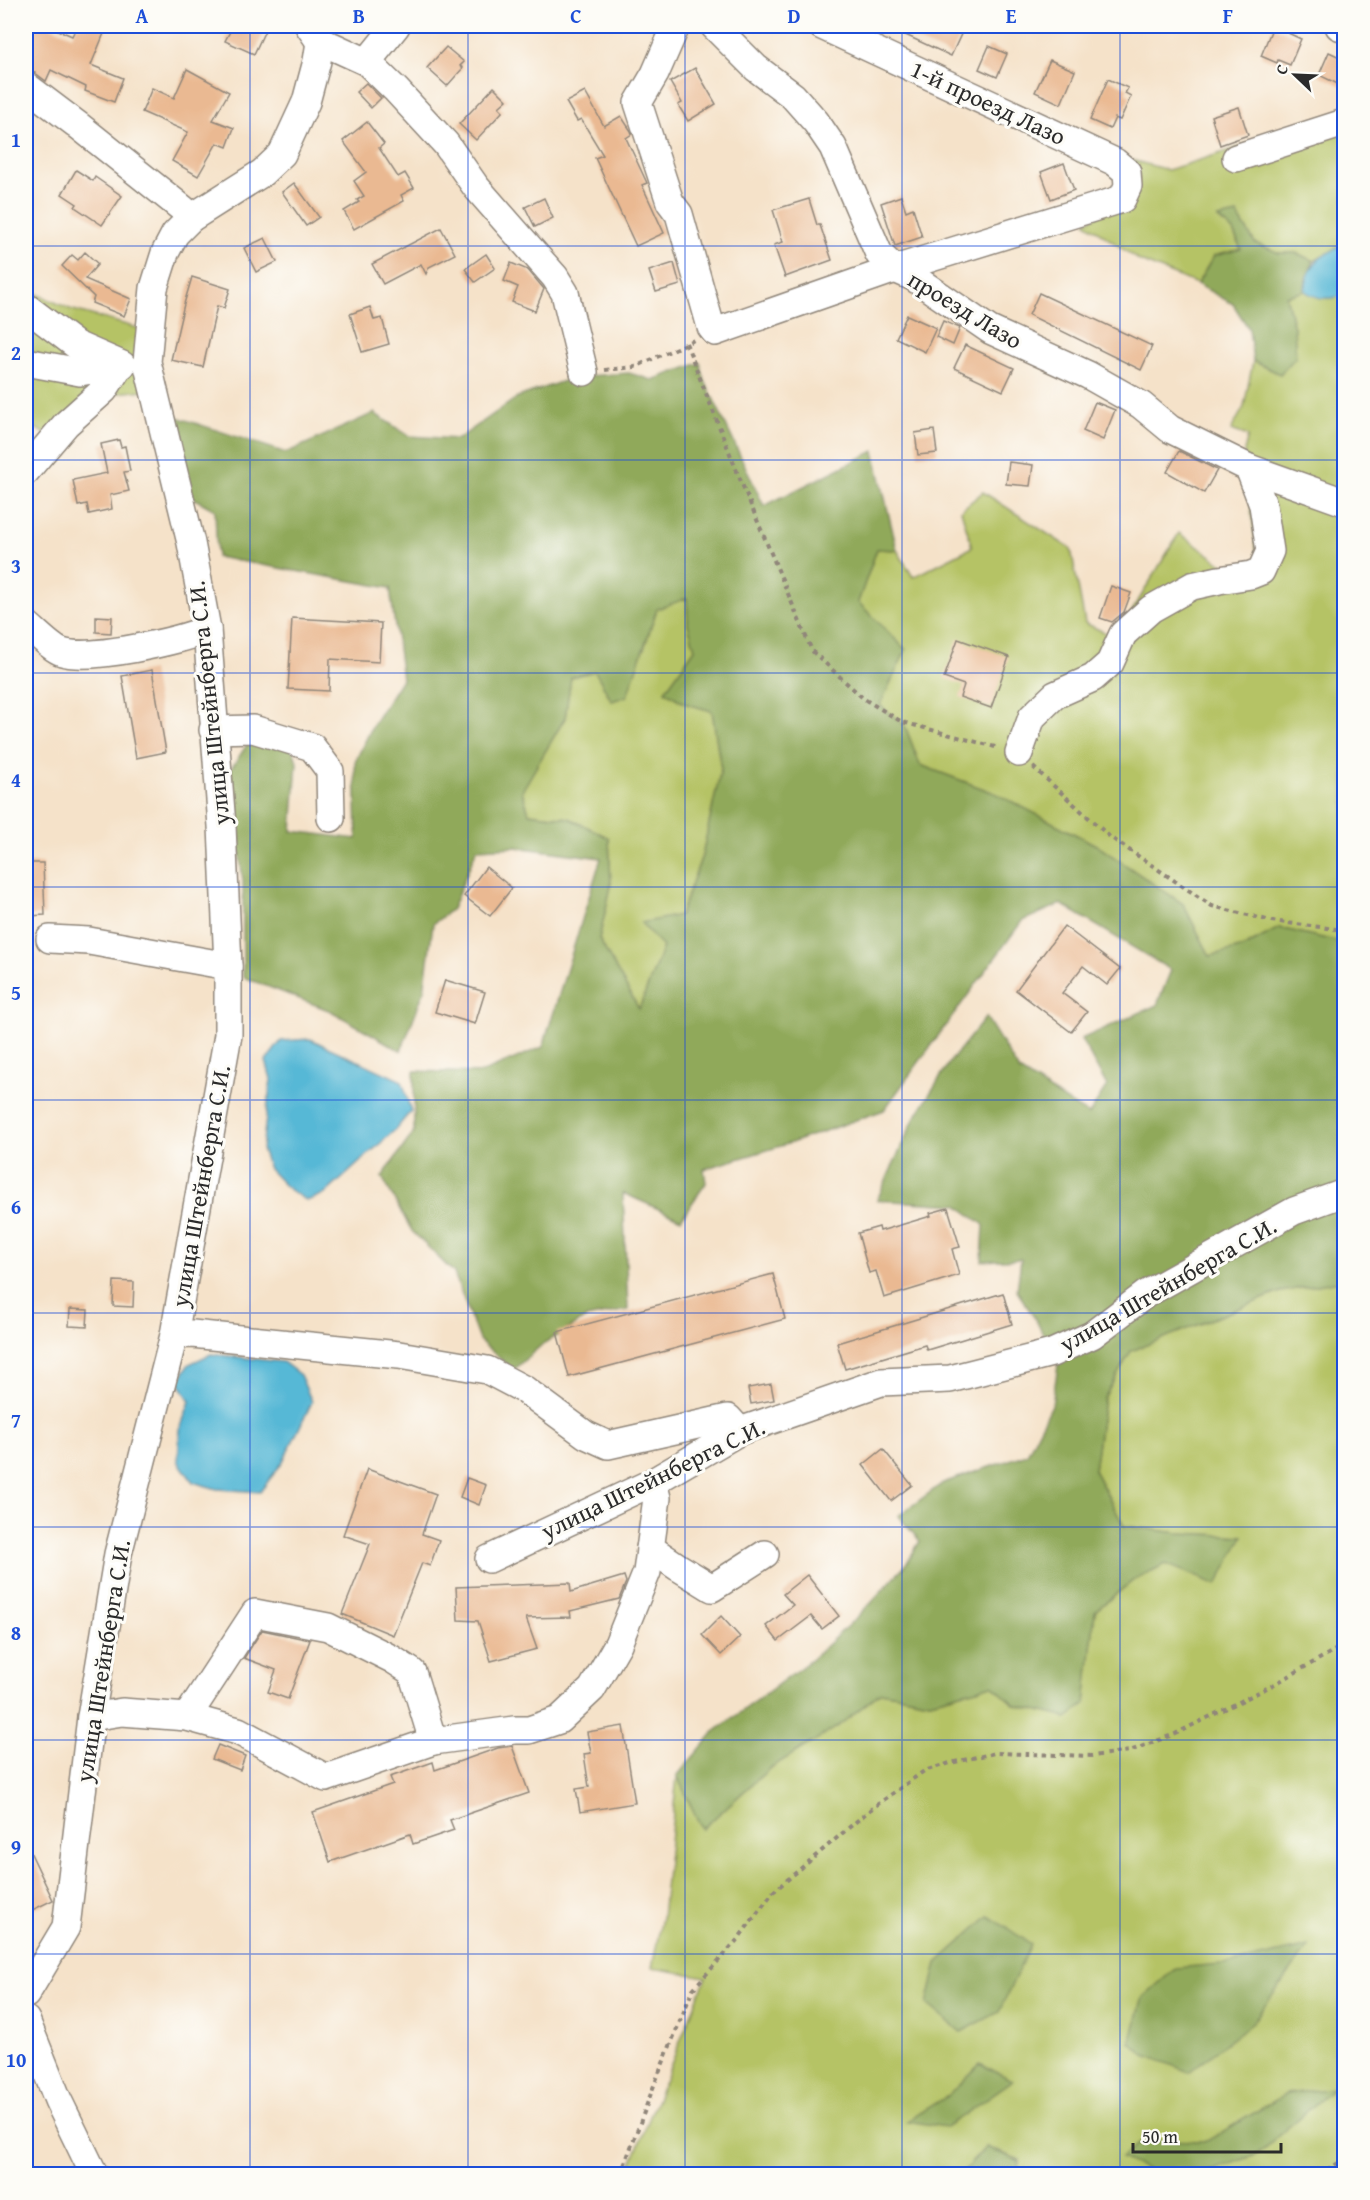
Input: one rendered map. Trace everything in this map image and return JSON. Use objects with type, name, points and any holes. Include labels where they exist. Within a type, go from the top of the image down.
[{"type":"street","points":[[367,62],[396,26]]},
{"type":"street","points":[[676,26],[656,74],[638,103],[670,202],[679,214],[707,316],[715,332],[895,269]]},
{"type":"street","name":"проезд Лазо","points":[[714,26],[756,68],[793,96],[816,122],[833,147],[879,254],[895,269],[913,277],[990,330],[1088,375],[1141,405],[1170,429],[1249,468],[1344,502]]},
{"type":"street","name":"1-й проезд Лазо","points":[[822,26],[1115,162],[1127,172],[1128,186],[1122,199],[895,269]]},
{"type":"street","points":[[1339,26],[1344,28]]},
{"type":"street","points":[[314,34],[332,46],[367,62],[396,90],[446,144],[476,187],[555,277],[565,293],[584,372]]},
{"type":"street","name":"улица Штейнберга С.И.","points":[[26,1994],[66,1927],[91,1717],[118,1554],[174,1335],[228,1035],[228,966],[222,826],[207,629],[191,543],[147,362],[154,288],[165,253],[175,234],[191,218],[262,173],[282,154],[306,102],[317,61],[314,34]]},
{"type":"street","points":[[26,86],[183,208],[191,218]]},
{"type":"street","points":[[1236,158],[1344,123]]},
{"type":"street","points":[[26,307],[76,345],[120,365]]},
{"type":"street","points":[[26,362],[80,372],[147,362]]},
{"type":"street","points":[[26,471],[66,424],[104,390],[120,365]]},
{"type":"street","points":[[1019,753],[1032,717],[1055,695],[1093,678],[1110,663],[1123,634],[1151,609],[1192,586],[1261,571],[1270,551],[1263,505],[1249,468]]},
{"type":"street","points":[[26,624],[61,652],[88,656],[188,638],[207,629]]},
{"type":"street","points":[[213,730],[253,729],[312,747],[330,771],[331,818]]},
{"type":"street","points":[[50,939],[89,941],[228,966]]},
{"type":"street","name":"улица Штейнберга С.И.","points":[[489,1559],[653,1482],[740,1431],[881,1382],[950,1379],[1052,1353],[1092,1335],[1146,1294],[1284,1216],[1344,1193]]},
{"type":"street","points":[[174,1335],[192,1334],[399,1355],[487,1370],[525,1390],[586,1435],[608,1445],[728,1418],[740,1431]]},
{"type":"street","points":[[91,1717],[122,1712],[187,1718],[238,1731],[326,1778],[433,1741],[529,1730],[559,1720],[592,1689],[618,1644],[647,1572],[657,1498],[653,1482]]},
{"type":"street","points":[[650,1548],[712,1588],[765,1554]]},
{"type":"street","points":[[187,1718],[255,1613],[328,1627],[392,1659],[412,1672],[433,1741]]},
{"type":"street","points":[[26,2020],[58,2100],[94,2175]]},
{"type":"path","points":[[584,372],[635,367],[715,332]]},
{"type":"path","points":[[686,343],[812,651],[864,699],[902,722],[1019,753],[1110,837],[1212,906],[1271,921],[1344,930]]},
{"type":"path","points":[[621,2175],[693,1989],[738,1939],[772,1892],[871,1809],[924,1771],[950,1763],[995,1754],[1092,1756],[1131,1750],[1175,1734],[1275,1684],[1344,1645]]},
{"type":"path","points":[[1319,2175],[1344,2160]]},
{"type":"green space","points":[[1344,114],[1344,241],[1343,245],[1314,261],[1296,253],[1279,253],[1255,243],[1237,214],[1218,219],[1233,231],[1241,249],[1214,256],[1197,284],[1140,261],[1085,222],[1127,201],[1124,158],[1168,170]]},
{"type":"green space","points":[[1237,214],[1255,243],[1279,253],[1296,253],[1314,261],[1306,279],[1305,291],[1286,296],[1294,328],[1296,357],[1280,374],[1253,361],[1249,329],[1233,304],[1197,284],[1214,256],[1241,249],[1233,231],[1218,218]]},
{"type":"green space","points":[[26,289],[70,309],[141,329],[143,390],[109,394],[58,441],[26,423]]},
{"type":"green space","points":[[1305,291],[1324,298],[1344,296],[1344,943],[1279,928],[1244,947],[1210,956],[1183,904],[1096,845],[997,794],[920,765],[905,726],[879,705],[858,602],[877,549],[897,550],[913,577],[972,547],[961,510],[983,492],[1071,549],[1085,623],[1116,638],[1179,533],[1235,573],[1258,565],[1244,451],[1248,436],[1231,430],[1244,407],[1253,361],[1280,374],[1294,328],[1286,296]]},
{"type":"green space","points":[[700,363],[705,381],[764,506],[874,451],[897,550],[877,549],[858,602],[906,650],[880,705],[905,726],[920,765],[997,794],[1096,845],[1183,904],[1210,956],[1244,947],[1279,928],[1344,943],[1344,1245],[1337,1249],[1344,1254],[1344,1280],[1280,1292],[1131,1351],[1104,1398],[1094,1470],[1124,1526],[1178,1533],[1243,1536],[1217,1585],[1166,1564],[1135,1579],[1095,1611],[1085,1704],[1067,1718],[1015,1705],[992,1685],[930,1701],[881,1692],[837,1727],[770,1768],[702,1829],[677,1776],[714,1732],[812,1659],[858,1616],[905,1566],[920,1541],[898,1516],[943,1483],[1027,1454],[1052,1405],[1058,1365],[1036,1320],[1017,1291],[1021,1259],[982,1261],[984,1225],[957,1205],[877,1200],[914,1119],[949,1063],[986,1017],[1019,1071],[1089,1115],[1107,1086],[1081,1039],[1157,1005],[1171,970],[1061,904],[1022,921],[884,1110],[794,1142],[704,1169],[706,1183],[681,1219],[623,1193],[628,1310],[586,1318],[544,1343],[513,1370],[479,1340],[454,1273],[412,1231],[382,1177],[414,1132],[414,1071],[481,1073],[543,1047],[601,858],[515,847],[477,849],[452,909],[433,924],[424,991],[401,1051],[331,1011],[243,977],[243,881],[229,772],[250,740],[292,746],[297,762],[292,831],[357,839],[355,762],[374,723],[402,679],[390,588],[217,557],[215,510],[184,493],[168,414],[286,453],[374,413],[409,436],[458,439],[518,397],[575,377],[629,373],[652,380]],"holes":[[[687,598],[688,624],[695,649],[665,691],[684,703],[712,711],[721,769],[702,856],[680,915],[641,923],[663,947],[639,1009],[599,939],[611,886],[609,838],[569,818],[529,813],[522,791],[565,718],[571,677],[595,671],[612,701],[627,696],[657,609]]]},
{"type":"green space","points":[[687,598],[688,624],[695,649],[665,691],[684,703],[712,711],[721,769],[702,856],[680,915],[663,947],[639,1009],[599,939],[611,886],[609,838],[569,818],[529,813],[522,790],[565,718],[571,677],[595,671],[611,700],[644,649],[657,608]]},
{"type":"green space","points":[[1344,1280],[1344,2174],[1017,2174],[1020,2160],[986,2147],[961,2174],[627,2174],[706,1977],[652,1968],[662,1917],[677,1776],[702,1829],[770,1768],[837,1727],[881,1692],[930,1701],[992,1685],[1015,1705],[1085,1703],[1095,1611],[1135,1579],[1166,1564],[1243,1536],[1178,1533],[1124,1526],[1094,1470],[1104,1398],[1131,1351],[1280,1292]]},
{"type":"green space","points":[[989,1916],[1031,1944],[999,2012],[961,2032],[927,2004],[937,1963]]},
{"type":"green space","points":[[1309,1946],[1252,2023],[1189,2072],[1146,2055],[1130,2043],[1143,1997],[1176,1968],[1233,1963]]},
{"type":"green space","points":[[980,2064],[1013,2080],[946,2127],[907,2121],[948,2096]]},
{"type":"green space","points":[[1334,2088],[1256,2155],[1202,2174],[1157,2174],[1121,2158],[1142,2140],[1207,2141],[1286,2094]]},
{"type":"green space","points":[[986,2147],[1020,2161],[1017,2174],[961,2174]]},
{"type":"water","points":[[1344,241],[1344,296],[1324,298],[1305,291],[1312,267],[1322,257],[1343,245]]},
{"type":"water","points":[[310,1039],[402,1081],[411,1111],[396,1129],[326,1193],[307,1201],[288,1189],[269,1169],[262,1149],[271,1079],[266,1061],[281,1041]]},
{"type":"water","points":[[211,1354],[283,1362],[300,1375],[312,1402],[282,1463],[260,1492],[217,1489],[193,1482],[178,1461],[180,1429],[190,1401],[178,1381],[189,1364]]},
{"type":"building","points":[[26,26],[49,26],[72,36],[77,26],[107,26],[91,65],[123,78],[114,102],[85,91],[86,87],[51,70],[46,81],[35,73],[26,71]]},
{"type":"building","points":[[233,26],[267,26],[254,54],[225,41]]},
{"type":"building","points":[[886,26],[949,26],[962,32],[951,56]]},
{"type":"building","points":[[1273,26],[1301,39],[1290,65],[1278,60],[1277,63],[1261,56]]},
{"type":"building","points":[[989,46],[1007,54],[997,77],[979,69]]},
{"type":"building","points":[[446,47],[464,62],[460,66],[463,68],[447,86],[427,68]]},
{"type":"building","points":[[1329,52],[1344,59],[1344,87],[1319,75]]},
{"type":"building","points":[[1050,60],[1075,71],[1061,104],[1035,92]]},
{"type":"building","points":[[695,68],[716,104],[688,121],[678,105],[682,103],[670,82]]},
{"type":"building","points":[[187,69],[229,92],[213,120],[234,128],[227,147],[217,143],[198,176],[172,161],[188,132],[142,112],[152,88],[174,98]]},
{"type":"building","points":[[1108,79],[1128,88],[1125,93],[1131,96],[1120,120],[1115,118],[1110,129],[1090,120]]},
{"type":"building","points":[[366,83],[381,98],[371,108],[356,92]]},
{"type":"building","points":[[494,87],[507,100],[499,107],[503,111],[476,140],[459,124]]},
{"type":"building","points":[[585,92],[604,126],[621,116],[632,134],[626,138],[647,183],[642,185],[664,233],[636,246],[595,158],[603,155],[581,119],[577,121],[566,102]]},
{"type":"building","points":[[1239,107],[1248,135],[1220,145],[1211,116]]},
{"type":"building","points":[[367,122],[384,144],[379,148],[398,177],[405,173],[414,188],[401,195],[404,201],[354,229],[344,211],[364,196],[354,181],[366,172],[343,141]]},
{"type":"building","points":[[1064,163],[1074,190],[1051,199],[1041,172]]},
{"type":"building","points":[[76,170],[93,181],[95,177],[122,196],[102,225],[75,207],[77,204],[62,194]]},
{"type":"building","points":[[294,183],[319,217],[306,226],[282,192]]},
{"type":"building","points":[[901,196],[906,211],[913,208],[922,237],[895,246],[881,203]]},
{"type":"building","points":[[544,198],[553,218],[535,227],[525,207]]},
{"type":"building","points":[[809,199],[832,260],[785,277],[774,245],[783,242],[773,210]]},
{"type":"building","points":[[441,228],[455,254],[429,267],[426,274],[421,264],[383,284],[372,264]]},
{"type":"building","points":[[265,238],[277,262],[256,272],[244,248]]},
{"type":"building","points":[[85,252],[98,264],[85,279],[131,299],[124,316],[92,303],[94,297],[62,266],[72,255],[78,260]]},
{"type":"building","points":[[486,254],[495,268],[475,282],[465,269]]},
{"type":"building","points":[[511,263],[528,270],[544,289],[535,311],[512,302],[518,287],[504,281]]},
{"type":"building","points":[[674,263],[680,285],[656,292],[649,271]]},
{"type":"building","points":[[192,277],[230,289],[224,308],[217,306],[203,367],[171,360]]},
{"type":"building","points":[[1039,293],[1152,346],[1141,370],[1029,315]]},
{"type":"building","points":[[370,307],[374,320],[382,318],[389,344],[362,352],[350,314]]},
{"type":"building","points":[[907,315],[936,328],[925,352],[896,338]]},
{"type":"building","points":[[943,321],[960,328],[953,345],[936,337]]},
{"type":"building","points":[[965,345],[1014,368],[1003,391],[954,368]]},
{"type":"building","points":[[1095,402],[1115,410],[1103,440],[1083,431]]},
{"type":"building","points":[[934,430],[937,453],[918,455],[915,433]]},
{"type":"building","points":[[119,440],[121,447],[125,446],[130,471],[124,472],[129,491],[110,495],[112,509],[89,514],[87,504],[78,506],[73,480],[107,473],[101,444]]},
{"type":"building","points":[[1179,451],[1217,470],[1204,493],[1167,472]]},
{"type":"building","points":[[1009,462],[1033,465],[1030,486],[1006,484]]},
{"type":"building","points":[[1111,586],[1131,593],[1124,612],[1112,622],[1100,618]]},
{"type":"building","points":[[96,616],[112,617],[111,633],[96,632]]},
{"type":"building","points":[[292,618],[381,623],[379,662],[330,659],[329,691],[288,689]]},
{"type":"building","points":[[958,639],[1009,657],[991,708],[960,697],[964,685],[944,678]]},
{"type":"building","points":[[152,670],[166,752],[136,758],[122,676]]},
{"type":"building","points":[[26,863],[43,863],[45,915],[29,916],[28,908],[26,908]]},
{"type":"building","points":[[486,867],[512,888],[490,916],[464,896]]},
{"type":"building","points":[[1064,926],[1120,969],[1107,985],[1083,966],[1062,993],[1087,1012],[1071,1032],[1016,990]]},
{"type":"building","points":[[445,980],[485,992],[475,1024],[435,1012]]},
{"type":"building","points":[[948,1208],[960,1247],[952,1249],[959,1275],[884,1298],[876,1271],[869,1273],[858,1233],[879,1227],[880,1231],[931,1216],[930,1213]]},
{"type":"building","points":[[773,1274],[785,1319],[569,1377],[557,1332]]},
{"type":"building","points":[[114,1281],[134,1282],[133,1307],[113,1306]]},
{"type":"building","points":[[1003,1293],[1012,1324],[927,1350],[925,1345],[845,1369],[837,1343]]},
{"type":"building","points":[[70,1309],[88,1310],[87,1327],[69,1326]]},
{"type":"building","points":[[771,1384],[774,1400],[751,1404],[748,1388]]},
{"type":"building","points":[[883,1449],[912,1485],[891,1501],[863,1465]]},
{"type":"building","points":[[367,1469],[436,1494],[422,1534],[439,1540],[430,1566],[422,1563],[393,1635],[342,1614],[370,1544],[343,1535]]},
{"type":"building","points":[[467,1478],[486,1485],[479,1505],[460,1497]]},
{"type":"building","points":[[807,1575],[839,1616],[822,1629],[811,1616],[778,1641],[766,1626],[793,1605],[783,1594]]},
{"type":"building","points":[[624,1576],[626,1582],[619,1599],[570,1611],[571,1617],[526,1618],[537,1649],[491,1661],[478,1621],[458,1620],[456,1587],[570,1583],[571,1592]]},
{"type":"building","points":[[721,1616],[740,1637],[721,1655],[702,1635]]},
{"type":"building","points":[[262,1630],[310,1640],[288,1699],[268,1692],[276,1670],[244,1658]]},
{"type":"building","points":[[623,1726],[635,1803],[580,1812],[576,1789],[589,1787],[584,1754],[591,1753],[587,1732]]},
{"type":"building","points":[[218,1745],[245,1756],[240,1770],[212,1759]]},
{"type":"building","points":[[512,1746],[529,1793],[450,1820],[454,1830],[413,1844],[410,1834],[330,1862],[313,1812],[393,1784],[390,1777],[433,1762],[435,1770],[498,1748]]},
{"type":"building","points":[[26,1843],[53,1900],[26,1913]]}]
